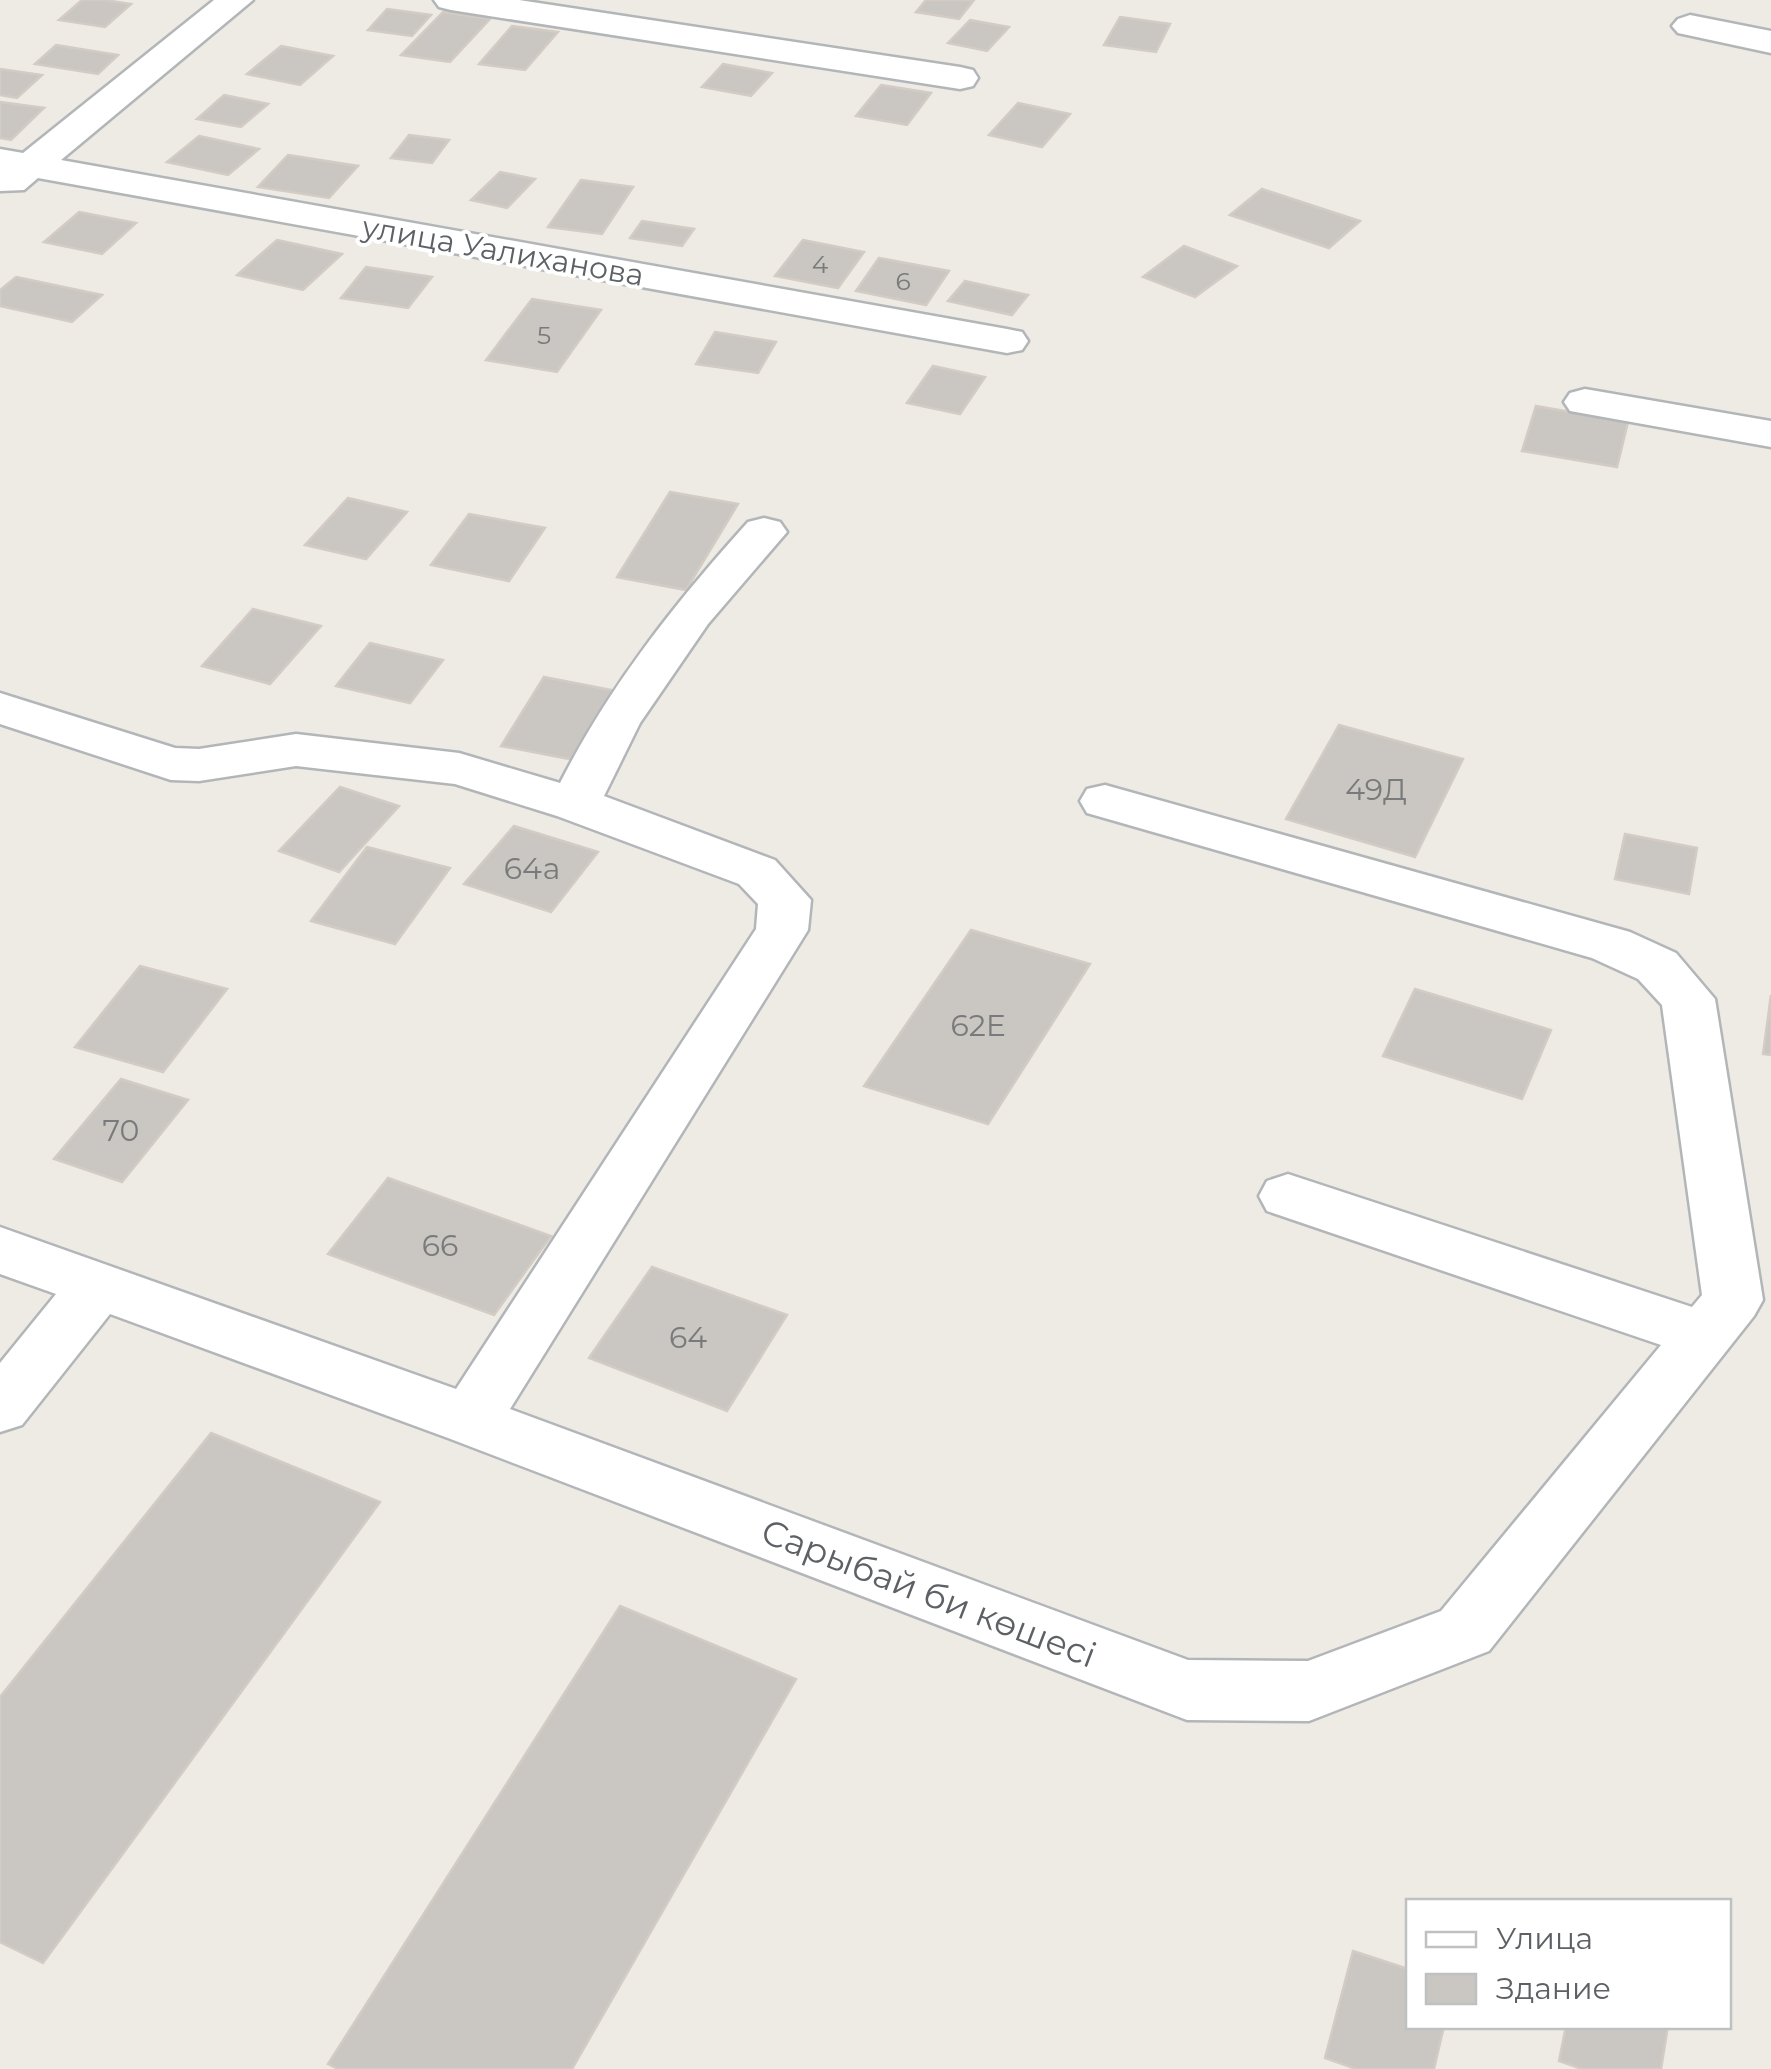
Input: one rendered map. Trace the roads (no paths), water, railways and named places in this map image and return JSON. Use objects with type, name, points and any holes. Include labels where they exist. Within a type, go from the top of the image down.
[{"type":"street","points":[[10,172],[236,0]]},
{"type":"street","points":[[451,0],[960,78]]},
{"type":"street","points":[[1690,26],[1771,42]]},
{"type":"street","name":"улица Уалиханова","points":[[10,172],[1007,341]]},
{"type":"street","points":[[1585,402],[1771,434]]},
{"type":"street","points":[[575,804],[616,722],[690,614],[764,532]]},
{"type":"street","points":[[0,708],[171,764],[199,765],[296,750],[459,769],[575,804],[757,872],[785,900],[782,930],[470,1420]]},
{"type":"street","points":[[1104,800],[1611,945],[1657,966],[1688,999],[1736,1309],[1288,1196]]},
{"type":"street","name":"Сарыбай би көшесі","points":[[0,1250],[470,1420],[1187,1690],[1309,1691],[1466,1632],[1736,1309]]},
{"type":"street","points":[[0,1406],[98,1286]]}]
